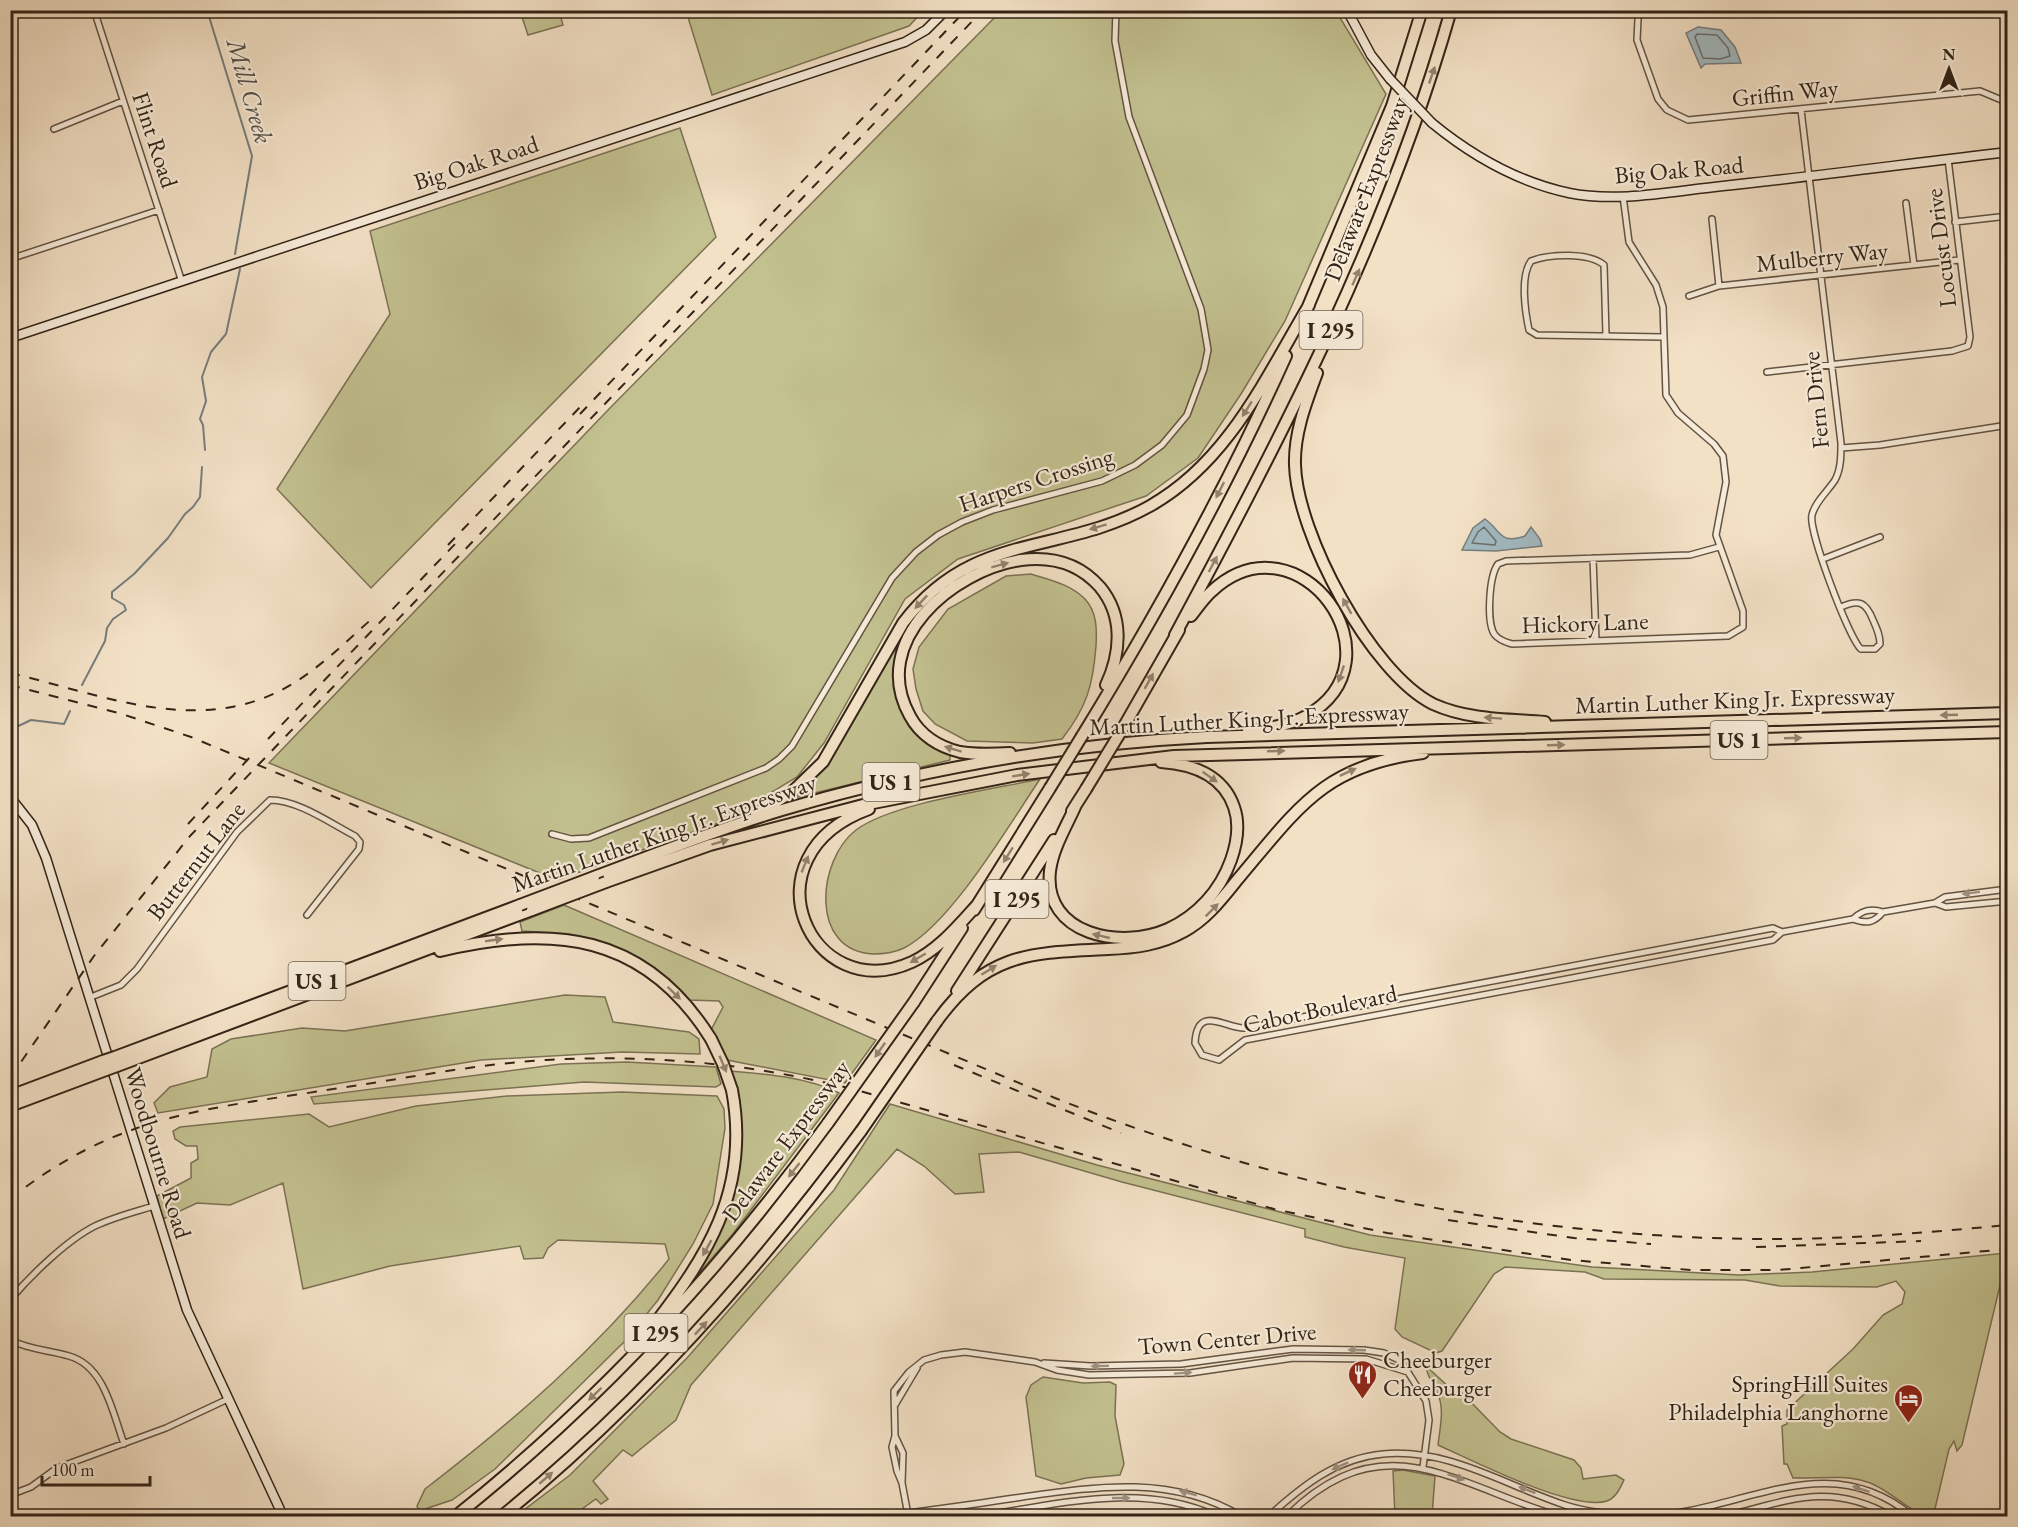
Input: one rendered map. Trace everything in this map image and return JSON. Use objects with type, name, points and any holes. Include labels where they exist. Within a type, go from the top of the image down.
[{"type":"highway","name":"Delaware Expressway","points":[[1309,305],[1392,106],[1422,10]]},
{"type":"highway","name":"Delaware Expressway","points":[[1175,635],[1257,480],[1337,318],[1396,178],[1451,10]]},
{"type":"highway","points":[[734,826],[792,792],[816,770],[834,746],[903,623],[940,584],[982,559],[1128,516],[1161,499],[1193,476],[1237,426],[1309,305]]},
{"type":"highway","name":"I 295","points":[[1084,732],[1156,611],[1212,506],[1271,389],[1309,305]]},
{"type":"highway","points":[[1337,318],[1300,424],[1296,444],[1295,476],[1302,507],[1320,552],[1347,606],[1370,644],[1386,667],[1403,684],[1445,708],[1483,717],[1594,725]]},
{"type":"highway","points":[[1052,751],[991,754],[960,752],[935,742],[912,719],[900,687],[901,654],[919,620],[937,600],[957,584],[995,566],[1045,559],[1077,568],[1098,584],[1107,596],[1115,616],[1118,650],[1111,675],[1084,732]]},
{"type":"highway","points":[[1175,635],[1218,586],[1242,573],[1264,569],[1286,571],[1313,584],[1330,601],[1342,624],[1346,640],[1344,666],[1335,688],[1320,706],[1298,720],[1281,725],[1207,737]]},
{"type":"highway","name":"I 295","points":[[502,1516],[597,1433],[679,1352],[745,1278],[861,1131],[946,1009],[1075,807],[1175,635]]},
{"type":"highway","name":"Martin Luther King Jr. Expressway","points":[[10,1106],[116,1061],[594,877],[734,826],[878,785],[1052,751],[1207,737],[2007,713]]},
{"type":"highway","name":"Delaware Expressway","points":[[456,1516],[529,1456],[610,1380],[722,1260],[828,1123],[914,1002],[1084,732]]},
{"type":"highway","name":"Martin Luther King Jr. Expressway","points":[[116,1061],[396,961],[606,882],[736,837],[825,813],[1017,775],[1212,753],[2005,732]]},
{"type":"highway","points":[[946,1009],[984,973],[1018,957],[1045,952],[1144,946],[1182,933],[1215,907],[1294,813],[1326,784],[1347,772],[1384,760],[1477,747]]},
{"type":"highway","points":[[1075,807],[1054,854],[1050,871],[1054,899],[1070,922],[1091,934],[1125,939],[1160,932],[1193,914],[1214,892],[1230,863],[1237,832],[1233,803],[1222,785],[1201,770],[1173,763],[1134,760]]},
{"type":"highway","points":[[901,797],[839,823],[820,840],[810,853],[801,876],[799,899],[805,922],[813,936],[824,949],[843,962],[865,969],[887,970],[912,962],[926,954],[951,933],[977,905]]},
{"type":"highway","points":[[396,961],[512,937],[553,937],[580,941],[623,957],[653,975],[685,1004],[711,1039],[732,1090],[736,1117],[736,1157],[724,1212],[689,1277],[610,1380]]},
{"type":"highway","name":"Martin Luther King Jr. Expressway","points":[[10,1096],[51,1081],[104,1066]]},
{"type":"street","name":"Flint Road","points":[[94,10],[182,282]]},
{"type":"street","name":"Big Oak Road","points":[[10,338],[905,42],[926,30],[946,10]]},
{"type":"street","name":"Harpers Crossing","points":[[552,834],[572,839],[589,837],[766,768],[792,746],[892,578],[916,552],[962,522],[1120,473],[1162,445],[1187,416],[1204,369],[1208,350],[1206,331],[1200,309],[1129,117],[1115,41],[1116,10]]},
{"type":"street","name":"Big Oak Road","points":[[1347,10],[1371,56],[1432,123],[1486,160],[1536,184],[1586,195],[1623,196],[2007,152]]},
{"type":"street","name":"Griffin Way","points":[[1638,19],[1637,40],[1658,99],[1666,110],[1677,116],[1697,120],[1980,91],[2004,101]]},
{"type":"street","points":[[54,129],[123,102]]},
{"type":"street","name":"Fern Drive","points":[[1801,110],[1841,448],[1841,460],[1835,479],[1812,513],[1811,525],[1823,559],[1841,607],[1855,644],[1861,649],[1875,649],[1880,644],[1880,636],[1868,607],[1856,602],[1841,607]]},
{"type":"street","name":"Locust Drive","points":[[1767,372],[1952,351],[1968,346],[1970,337],[1948,159]]},
{"type":"street","name":"Hickory Lane","points":[[1623,196],[1629,242],[1656,285],[1663,307],[1665,385],[1671,405],[1714,444],[1722,456],[1726,482],[1716,535],[1743,611],[1743,627],[1728,636],[1512,644],[1496,637],[1491,628],[1491,579],[1498,564],[1506,561],[1690,555],[1719,547]]},
{"type":"street","points":[[1906,202],[1914,265]]},
{"type":"street","points":[[10,259],[159,210]]},
{"type":"street","points":[[1955,222],[2007,216]]},
{"type":"street","points":[[1712,219],[1719,286]]},
{"type":"street","points":[[1606,335],[1604,265],[1592,258],[1581,257],[1531,261],[1526,272],[1528,330],[1537,335],[1663,337]]},
{"type":"street","name":"Mulberry Way","points":[[1689,296],[1719,286],[1959,260]]},
{"type":"street","points":[[1841,448],[1915,441],[2007,425]]},
{"type":"street","points":[[1823,559],[1880,537]]},
{"type":"street","points":[[1593,558],[1596,641]]},
{"type":"street","name":"Woodbourne Road","points":[[10,797],[25,814],[38,838],[91,997],[187,1311],[283,1516]]},
{"type":"street","name":"Butternut Lane","points":[[91,997],[121,985],[137,969],[237,831],[270,800],[278,800],[298,808],[356,836],[360,842],[358,849],[307,915]]},
{"type":"street","name":"Cabot Boulevard","points":[[1853,919],[1860,912],[1875,909],[1883,912],[1935,903],[1945,897],[2007,889]]},
{"type":"street","name":"Cabot Boulevard","points":[[1935,903],[1946,907],[2007,901]]},
{"type":"street","name":"Cabot Boulevard","points":[[1782,932],[1773,928],[1244,1028],[1234,1028],[1219,1020],[1209,1021],[1198,1030],[1195,1043],[1202,1055],[1219,1060],[1245,1040],[1773,940],[1782,932],[1853,919],[1863,923],[1876,920],[1883,912]]},
{"type":"street","points":[[10,1300],[22,1286],[82,1233],[111,1219],[154,1206]]},
{"type":"street","points":[[10,1340],[36,1351],[73,1357],[92,1370],[106,1395],[124,1444]]},
{"type":"street","name":"Town Center Drive","points":[[908,1515],[892,1447],[895,1436],[893,1397],[902,1377],[920,1364],[934,1356],[958,1352],[1042,1363],[1154,1365],[1190,1363],[1277,1350],[1346,1350],[1384,1353],[1401,1362],[1422,1391],[1428,1410],[1423,1467]]},
{"type":"street","name":"Town Center Drive","points":[[1042,1363],[1057,1370],[1079,1374],[1154,1374],[1190,1372],[1285,1358],[1366,1359],[1408,1372]]},
{"type":"street","points":[[10,1495],[31,1487],[57,1468],[166,1428],[228,1399]]},
{"type":"street","name":"Town Center Drive","points":[[895,1436],[903,1453],[902,1484]]},
{"type":"street","points":[[1269,1516],[1302,1488],[1338,1466],[1379,1454],[1424,1454],[1459,1463],[1566,1505],[1594,1512],[1642,1516],[1683,1512],[1794,1485],[1821,1482],[1838,1483],[1877,1495],[1912,1516]]},
{"type":"street","points":[[1287,1516],[1320,1490],[1352,1474],[1377,1468],[1423,1467],[1460,1478],[1559,1516]]},
{"type":"street","points":[[886,1516],[908,1515],[1094,1487],[1126,1485],[1185,1492],[1215,1502],[1241,1516]]},
{"type":"street","points":[[1725,1516],[1809,1496],[1849,1498],[1891,1516]]},
{"type":"street","points":[[980,1516],[1119,1497],[1173,1502],[1216,1516]]},
{"type":"shaded area","points":[[686,10],[923,11],[909,26],[712,95]]},
{"type":"shaded area","points":[[520,11],[559,11],[563,25],[528,35]]},
{"type":"shaded area","points":[[1001,11],[1336,11],[1386,94],[1285,321],[1241,394],[1198,458],[1146,496],[958,559],[905,599],[824,743],[797,777],[724,821],[557,880],[269,763],[609,409]]},
{"type":"shaded area","points":[[680,128],[716,237],[371,588],[277,489],[390,314],[370,231]]},
{"type":"shaded area","points":[[1031,574],[1060,583],[1073,590],[1085,599],[1092,609],[1096,627],[1096,646],[1091,684],[1083,706],[1062,739],[1033,743],[967,741],[935,724],[923,711],[913,669],[919,647],[948,609],[1006,576]]},
{"type":"shaded area","points":[[903,634],[895,682],[899,706],[912,727],[950,754],[950,760],[786,800],[823,769]]},
{"type":"shaded area","points":[[1040,779],[960,896],[922,936],[900,950],[877,954],[852,949],[838,938],[829,921],[826,902],[827,882],[833,862],[843,844],[856,830],[872,820],[918,805]]},
{"type":"shaded area","points":[[564,905],[876,1040],[845,1083],[727,1060],[711,1030],[723,1007],[719,1001],[689,1000],[656,971],[595,940],[568,934],[522,931],[520,922]]},
{"type":"shaded area","points":[[565,995],[605,997],[613,1022],[689,1032],[699,1039],[700,1054],[622,1052],[481,1060],[158,1113],[154,1103],[170,1087],[207,1077],[212,1049],[231,1039],[302,1028],[345,1031]]},
{"type":"shaded area","points":[[627,1062],[716,1067],[721,1084],[716,1087],[584,1082],[314,1104],[311,1097],[561,1064]]},
{"type":"shaded area","points":[[730,1071],[800,1080],[839,1093],[732,1235],[689,1285],[719,1230],[736,1183],[740,1159],[740,1134]]},
{"type":"shaded area","points":[[622,1092],[717,1096],[724,1109],[725,1128],[713,1204],[693,1244],[658,1300],[624,1342],[495,1469],[452,1500],[419,1511],[417,1506],[425,1489],[523,1409],[614,1323],[669,1259],[665,1244],[558,1240],[548,1248],[543,1258],[524,1259],[520,1246],[390,1266],[303,1289],[283,1183],[230,1205],[197,1203],[163,1219],[157,1196],[191,1178],[191,1163],[198,1159],[197,1146],[186,1146],[175,1139],[173,1131],[180,1127],[309,1114],[329,1127],[416,1106],[507,1096]]},
{"type":"shaded area","points":[[890,1104],[1097,1165],[1370,1235],[1592,1267],[1739,1275],[1812,1272],[2007,1253],[2007,1274],[2002,1277],[1962,1445],[1957,1451],[1954,1441],[1949,1449],[1932,1516],[1917,1512],[1884,1490],[1867,1482],[1840,1477],[1793,1478],[1787,1464],[1784,1464],[1782,1426],[1787,1424],[1787,1410],[1853,1349],[1883,1315],[1902,1304],[1905,1292],[1896,1281],[1877,1287],[1780,1286],[1745,1280],[1604,1279],[1585,1272],[1505,1267],[1494,1274],[1442,1351],[1436,1353],[1402,1337],[1395,1329],[1405,1258],[1305,1237],[1305,1229],[1122,1182],[1019,1152],[979,1154],[984,1192],[955,1194],[924,1166],[897,1149],[691,1385],[676,1420],[632,1456],[623,1450],[593,1481],[608,1499],[601,1504],[596,1499],[572,1516],[516,1516],[570,1475],[687,1358],[834,1190]]},
{"type":"shaded area","points":[[1426,1366],[1450,1388],[1460,1391],[1500,1432],[1511,1439],[1574,1460],[1581,1468],[1583,1479],[1616,1475],[1624,1480],[1613,1498],[1607,1501],[1591,1502],[1571,1499],[1522,1483],[1438,1445],[1441,1404]]},
{"type":"shaded area","points":[[1043,1377],[1083,1383],[1110,1382],[1116,1385],[1115,1416],[1124,1464],[1120,1475],[1086,1478],[1061,1484],[1036,1476],[1026,1397],[1031,1385]]},
{"type":"shaded area","points":[[1403,1470],[1435,1476],[1432,1516],[1395,1516],[1393,1471]]},
{"type":"water","points":[[1698,27],[1721,30],[1735,47],[1741,63],[1705,64],[1701,68],[1686,33]]},
{"type":"water","points":[[1485,519],[1501,535],[1510,539],[1525,536],[1531,527],[1542,546],[1496,551],[1462,550],[1473,528]]},
{"type":"waterway","name":"Mill Creek","points":[[207,10],[252,156],[235,254]]},
{"type":"waterway","name":"Mill Creek","points":[[205,450],[203,425],[200,419],[206,401],[202,377],[211,352],[226,334],[240,269]]},
{"type":"waterway","name":"Mill Creek","points":[[82,685],[105,641],[107,628],[113,619],[126,610],[124,605],[112,598],[112,592],[134,574],[193,507],[200,497],[202,467]]},
{"type":"waterway","name":"Mill Creek","points":[[10,730],[31,720],[64,724],[70,711]]},
{"type":"railway","points":[[580,414],[966,10]]},
{"type":"railway","points":[[10,1078],[94,956],[190,836],[983,10]]},
{"type":"railway","points":[[448,545],[583,404]]},
{"type":"railway","points":[[268,739],[457,542]]},
{"type":"railway","points":[[10,673],[117,701],[153,707],[189,710],[224,708],[260,700],[294,683],[326,660],[375,616]]},
{"type":"railway","points":[[10,685],[122,714],[191,737],[1055,1098],[1225,1157],[1311,1181],[1398,1201],[1486,1217],[1664,1236],[1754,1239],[1818,1238],[2008,1225]]},
{"type":"railway","points":[[188,824],[251,756]]},
{"type":"railway","points":[[10,1199],[50,1170],[89,1148],[166,1119],[248,1102],[494,1065],[546,1060],[626,1059],[704,1063],[783,1074],[821,1082],[860,1091],[1274,1209],[1387,1233],[1571,1260],[1691,1270],[1779,1270],[2008,1249]]},
{"type":"railway","points":[[954,1065],[1121,1133]]},
{"type":"railway","points":[[1448,1220],[1574,1238],[1651,1244]]},
{"type":"railway","points":[[1756,1247],[1921,1241]]},
{"type":"place","name":"Cheeburger Cheeburger","points":[[1362,1400]]},
{"type":"place","name":"SpringHill Suites Philadelphia Langhorne","points":[[1909,1424]]}]
